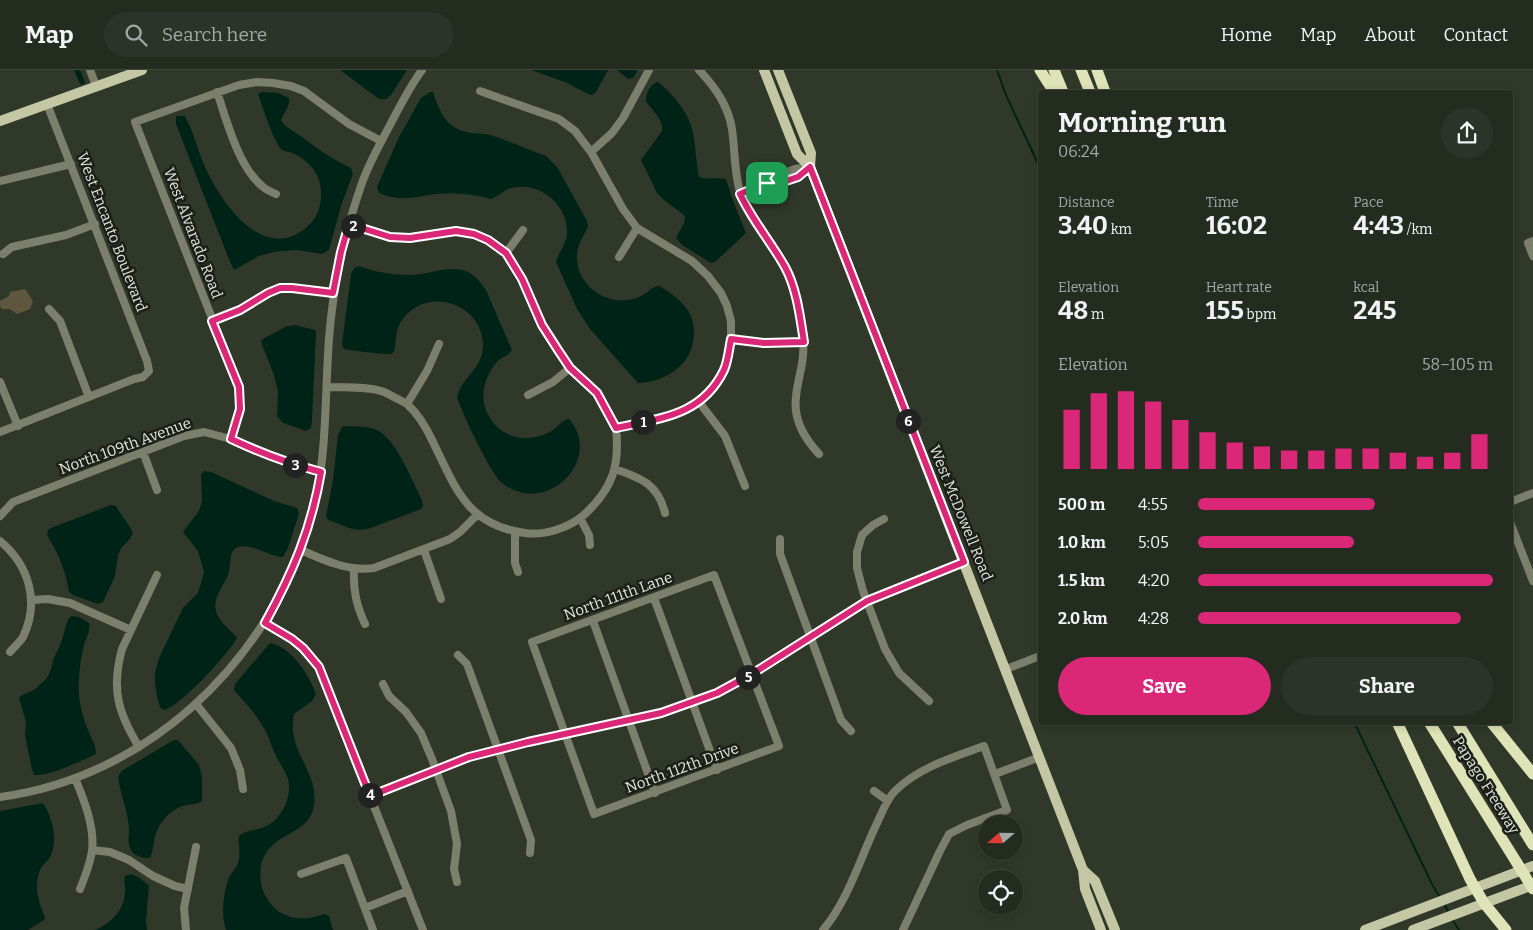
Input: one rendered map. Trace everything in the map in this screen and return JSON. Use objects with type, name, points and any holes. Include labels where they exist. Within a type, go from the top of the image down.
[{"type":"highway","points":[[1040,70],[1053,90]]},
{"type":"highway","points":[[1054,70],[1062,90]]},
{"type":"highway","points":[[1081,70],[1089,90]]},
{"type":"highway","points":[[1097,70],[1104,90]]},
{"type":"highway","points":[[1398,725],[1470,879],[1484,904],[1506,930]]},
{"type":"highway","name":"Papago Freeway","points":[[1431,725],[1516,863],[1533,887]]},
{"type":"highway","name":"Papago Freeway","points":[[1459,725],[1533,844]]},
{"type":"highway","points":[[1493,725],[1533,774]]},
{"type":"main road","points":[[0,121],[142,70]]},
{"type":"main road","name":"West McDowell Road","points":[[764,70],[797,154],[810,167],[1040,757],[1083,870],[1085,889],[1101,930]]},
{"type":"main road","name":"West McDowell Road","points":[[778,70],[811,154],[810,167]]},
{"type":"main road","points":[[1365,930],[1533,866]]},
{"type":"main road","name":"West McDowell Road","points":[[1083,870],[1095,881],[1115,930]]},
{"type":"main road","points":[[1413,930],[1533,887]]},
{"type":"street","points":[[90,70],[96,86]]},
{"type":"street","points":[[0,797],[19,794],[75,778],[139,747],[170,726],[196,704],[227,672],[265,623],[285,586],[301,550],[316,501],[321,472],[333,293],[341,252],[362,181],[381,141],[422,70]]},
{"type":"street","points":[[591,152],[612,134],[623,118],[649,70]]},
{"type":"street","points":[[699,70],[718,93],[727,110],[732,128],[740,194],[791,280],[804,342],[796,409],[801,428],[809,443],[819,454]]},
{"type":"street","points":[[276,194],[263,187],[248,169],[236,144],[217,92],[239,85],[258,82],[291,86],[304,91],[349,124],[381,141]]},
{"type":"street","points":[[480,91],[559,119],[575,131],[591,152],[623,209],[637,228],[692,261],[708,276],[721,293],[727,306],[731,339],[725,369],[700,402],[675,414],[616,428]]},
{"type":"street","name":"West Alvarado Road","points":[[217,92],[135,122],[239,387],[240,409],[231,439]]},
{"type":"street","name":"West Encanto Boulevard","points":[[47,104],[95,224],[149,370],[143,377],[89,397]]},
{"type":"street","points":[[0,180],[71,164]]},
{"type":"street","points":[[740,194],[767,183],[775,185],[798,177],[810,167]]},
{"type":"street","points":[[4,254],[12,247],[66,235],[95,224]]},
{"type":"street","points":[[327,388],[365,389],[383,392],[407,404],[428,432],[459,495],[477,515],[515,532],[532,534],[545,532],[562,527],[580,518],[598,502],[615,469],[618,448],[616,428],[597,393],[570,368],[542,325],[522,279],[506,253],[488,240],[474,234],[456,231],[410,238],[390,237],[349,224]]},
{"type":"street","points":[[619,257],[637,228]]},
{"type":"street","points":[[506,253],[523,230]]},
{"type":"street","points":[[1531,242],[1533,256]]},
{"type":"street","points":[[212,321],[240,310],[280,288],[333,293]]},
{"type":"street","points":[[0,432],[89,397],[60,321],[48,309]]},
{"type":"street","points":[[731,339],[764,343],[804,342]]},
{"type":"street","points":[[407,404],[427,371],[439,344]]},
{"type":"street","points":[[528,395],[553,382],[570,368]]},
{"type":"street","points":[[0,382],[18,426]]},
{"type":"street","points":[[700,402],[725,436],[745,486]]},
{"type":"street","name":"North 109th Avenue","points":[[0,516],[13,502],[184,436],[204,432],[231,439],[291,464],[321,472]]},
{"type":"street","points":[[143,452],[157,490]]},
{"type":"street","points":[[615,469],[647,482],[662,500],[665,513]]},
{"type":"street","points":[[1513,501],[1533,493]]},
{"type":"street","points":[[301,550],[354,568],[374,568],[424,550],[456,535],[477,515]]},
{"type":"street","points":[[580,518],[589,535],[590,545]]},
{"type":"street","points":[[884,520],[873,525],[862,535],[857,552],[857,568],[863,591],[885,649],[899,673],[929,701]]},
{"type":"street","points":[[1513,530],[1533,581]]},
{"type":"street","points":[[515,532],[515,563],[518,572]]},
{"type":"street","points":[[780,539],[780,554],[841,720],[851,731]]},
{"type":"street","points":[[0,541],[10,549],[20,562],[28,580],[32,600],[22,638],[10,652]]},
{"type":"street","points":[[424,550],[441,599]]},
{"type":"street","points":[[370,796],[469,757],[661,713],[717,693],[752,674],[867,601],[964,562]]},
{"type":"street","points":[[354,568],[354,597],[365,624]]},
{"type":"street","points":[[139,747],[121,712],[117,680],[122,649],[157,575]]},
{"type":"street","name":"North 111th Lane","points":[[565,734],[532,642],[714,575],[752,674]]},
{"type":"street","points":[[654,598],[717,770]]},
{"type":"street","points":[[32,600],[48,599],[70,603],[131,630]]},
{"type":"street","points":[[592,620],[655,793]]},
{"type":"street","points":[[265,623],[292,639],[303,648],[319,667],[423,930]]},
{"type":"street","points":[[458,655],[467,664],[498,749],[531,840],[530,853]]},
{"type":"street","points":[[1006,669],[1038,657]]},
{"type":"street","name":"North 112th Drive","points":[[565,734],[594,814],[779,746],[752,674]]},
{"type":"street","points":[[383,684],[389,696],[406,712],[422,733],[436,769],[451,811],[457,844],[454,869],[457,882]]},
{"type":"street","points":[[196,704],[231,748],[240,770],[244,790]]},
{"type":"street","points":[[823,930],[840,907],[870,837],[895,791],[926,769],[984,746],[1007,810],[967,825],[950,834],[940,851],[903,930]]},
{"type":"street","points":[[995,774],[1040,757]]},
{"type":"street","points":[[75,778],[90,821],[92,850],[80,889]]},
{"type":"street","points":[[874,791],[888,801]]},
{"type":"street","points":[[186,930],[184,926],[184,908],[196,847]]},
{"type":"street","points":[[92,850],[110,852],[129,860],[153,876],[175,886],[188,889]]},
{"type":"street","points":[[301,874],[346,858],[374,930]]},
{"type":"street","points":[[365,908],[408,891]]},
{"type":"shaded area","points":[[340,70],[407,70],[391,95],[386,99],[379,99]]},
{"type":"shaded area","points":[[531,70],[608,70],[596,92],[592,95],[565,82]]},
{"type":"shaded area","points":[[617,70],[638,70],[633,78],[628,79]]},
{"type":"shaded area","points":[[658,82],[676,100],[690,122],[699,177],[726,179],[746,233],[715,262],[711,263],[682,245],[676,238],[684,223],[685,216],[657,193],[641,160],[662,131],[659,119],[646,101],[649,89]]},
{"type":"shaded area","points":[[262,92],[278,93],[289,98],[289,104],[281,120],[283,123],[326,154],[351,168],[353,174],[341,206],[329,250],[322,254],[297,250],[273,252],[259,256],[234,270],[176,124],[176,116],[185,116],[213,183],[222,198],[246,225],[260,234],[275,238],[291,237],[307,227],[318,213],[321,201],[320,183],[313,168],[306,161],[293,153],[282,150],[279,146],[258,94]]},
{"type":"shaded area","points":[[433,92],[438,107],[445,119],[456,128],[471,133],[490,135],[518,145],[546,156],[557,167],[587,221],[588,227],[581,240],[577,255],[580,274],[592,289],[600,295],[609,298],[628,300],[640,297],[654,287],[659,286],[683,305],[691,317],[694,334],[689,354],[676,369],[659,379],[638,383],[590,329],[577,309],[556,262],[566,238],[566,222],[562,212],[549,196],[530,187],[508,189],[491,199],[450,193],[401,198],[379,193],[377,187],[399,137],[421,98]]},
{"type":"shaded area","points":[[359,266],[390,274],[403,275],[451,269],[469,273],[478,279],[486,290],[512,350],[496,363],[487,378],[484,402],[487,413],[501,430],[512,436],[523,438],[536,437],[547,433],[569,419],[578,435],[580,451],[575,467],[565,480],[551,489],[535,494],[518,492],[501,482],[490,467],[472,433],[457,398],[463,384],[480,360],[483,344],[480,329],[472,317],[462,308],[449,303],[436,302],[422,304],[410,311],[398,327],[394,352],[391,354],[344,349],[342,344],[351,274],[354,268]]},
{"type":"shaded area","points":[[25,289],[33,301],[30,309],[17,314],[10,309],[2,309],[0,301],[9,296],[10,292]]},
{"type":"shaded area","points":[[294,325],[315,330],[316,332],[312,420],[311,428],[306,431],[283,423],[277,416],[278,392],[274,375],[261,342],[285,327]]},
{"type":"shaded area","points":[[342,427],[374,429],[382,433],[389,440],[396,449],[422,500],[423,507],[421,509],[368,529],[349,528],[328,520],[326,516],[333,480],[338,435]]},
{"type":"shaded area","points":[[204,471],[211,472],[274,501],[297,508],[299,514],[288,548],[283,557],[244,546],[238,547],[232,552],[228,575],[215,603],[217,614],[221,621],[237,638],[214,667],[192,690],[164,710],[160,707],[155,683],[155,673],[159,658],[183,608],[198,593],[204,572],[198,551],[183,532],[199,511],[202,501],[201,474]]},
{"type":"shaded area","points":[[111,505],[116,506],[133,533],[118,555],[115,576],[103,602],[98,604],[69,592],[61,562],[47,535],[48,530],[51,528]]},
{"type":"shaded area","points":[[72,616],[79,617],[89,623],[89,632],[80,664],[79,695],[82,714],[95,745],[96,754],[56,771],[34,775],[25,735],[26,722],[19,699],[20,696],[34,690],[47,678],[68,619]]},
{"type":"shaded area","points":[[271,643],[286,650],[293,656],[309,679],[316,694],[312,701],[294,714],[293,727],[294,739],[312,781],[314,805],[311,816],[305,823],[272,846],[265,854],[261,866],[261,885],[268,900],[279,912],[299,918],[324,914],[329,916],[333,930],[226,930],[224,924],[223,905],[225,892],[229,878],[238,863],[239,836],[265,827],[274,821],[284,807],[288,796],[288,779],[275,755],[265,730],[255,714],[234,690],[235,684]]},
{"type":"shaded area","points":[[174,740],[178,740],[199,765],[202,777],[202,801],[182,806],[169,814],[157,831],[150,858],[141,857],[132,852],[129,846],[126,809],[118,776],[123,770]]},
{"type":"shaded area","points":[[43,803],[49,814],[54,835],[51,855],[41,868],[37,880],[37,892],[45,917],[44,920],[28,930],[0,930],[0,811]]},
{"type":"shaded area","points":[[131,874],[140,878],[149,886],[147,930],[95,930],[116,916],[124,899],[125,876]]},
{"type":"waterway","points":[[77,70],[82,82]]},
{"type":"waterway","points":[[997,70],[1006,95],[1038,164]]},
{"type":"waterway","points":[[1355,725],[1440,898]]},
{"type":"waterway","points":[[1444,904],[1449,913]]},
{"type":"waterway","points":[[1452,919],[1459,930]]},
{"type":"route","points":[[810,167],[964,562],[867,601],[752,674],[717,693],[661,713],[469,757],[370,796],[319,667],[303,648],[292,639],[265,623],[285,586],[301,550],[316,501],[321,472],[268,456],[231,439],[240,409],[239,387],[212,321],[240,310],[280,288],[333,293],[349,224],[390,237],[410,238],[456,231],[474,234],[488,240],[506,253],[522,279],[542,325],[570,368],[582,377],[597,393],[616,428],[675,414],[700,402],[713,387],[725,369],[731,339],[764,343],[804,342],[791,280],[756,224],[740,194],[767,183],[775,185],[798,177],[810,167]]}]
